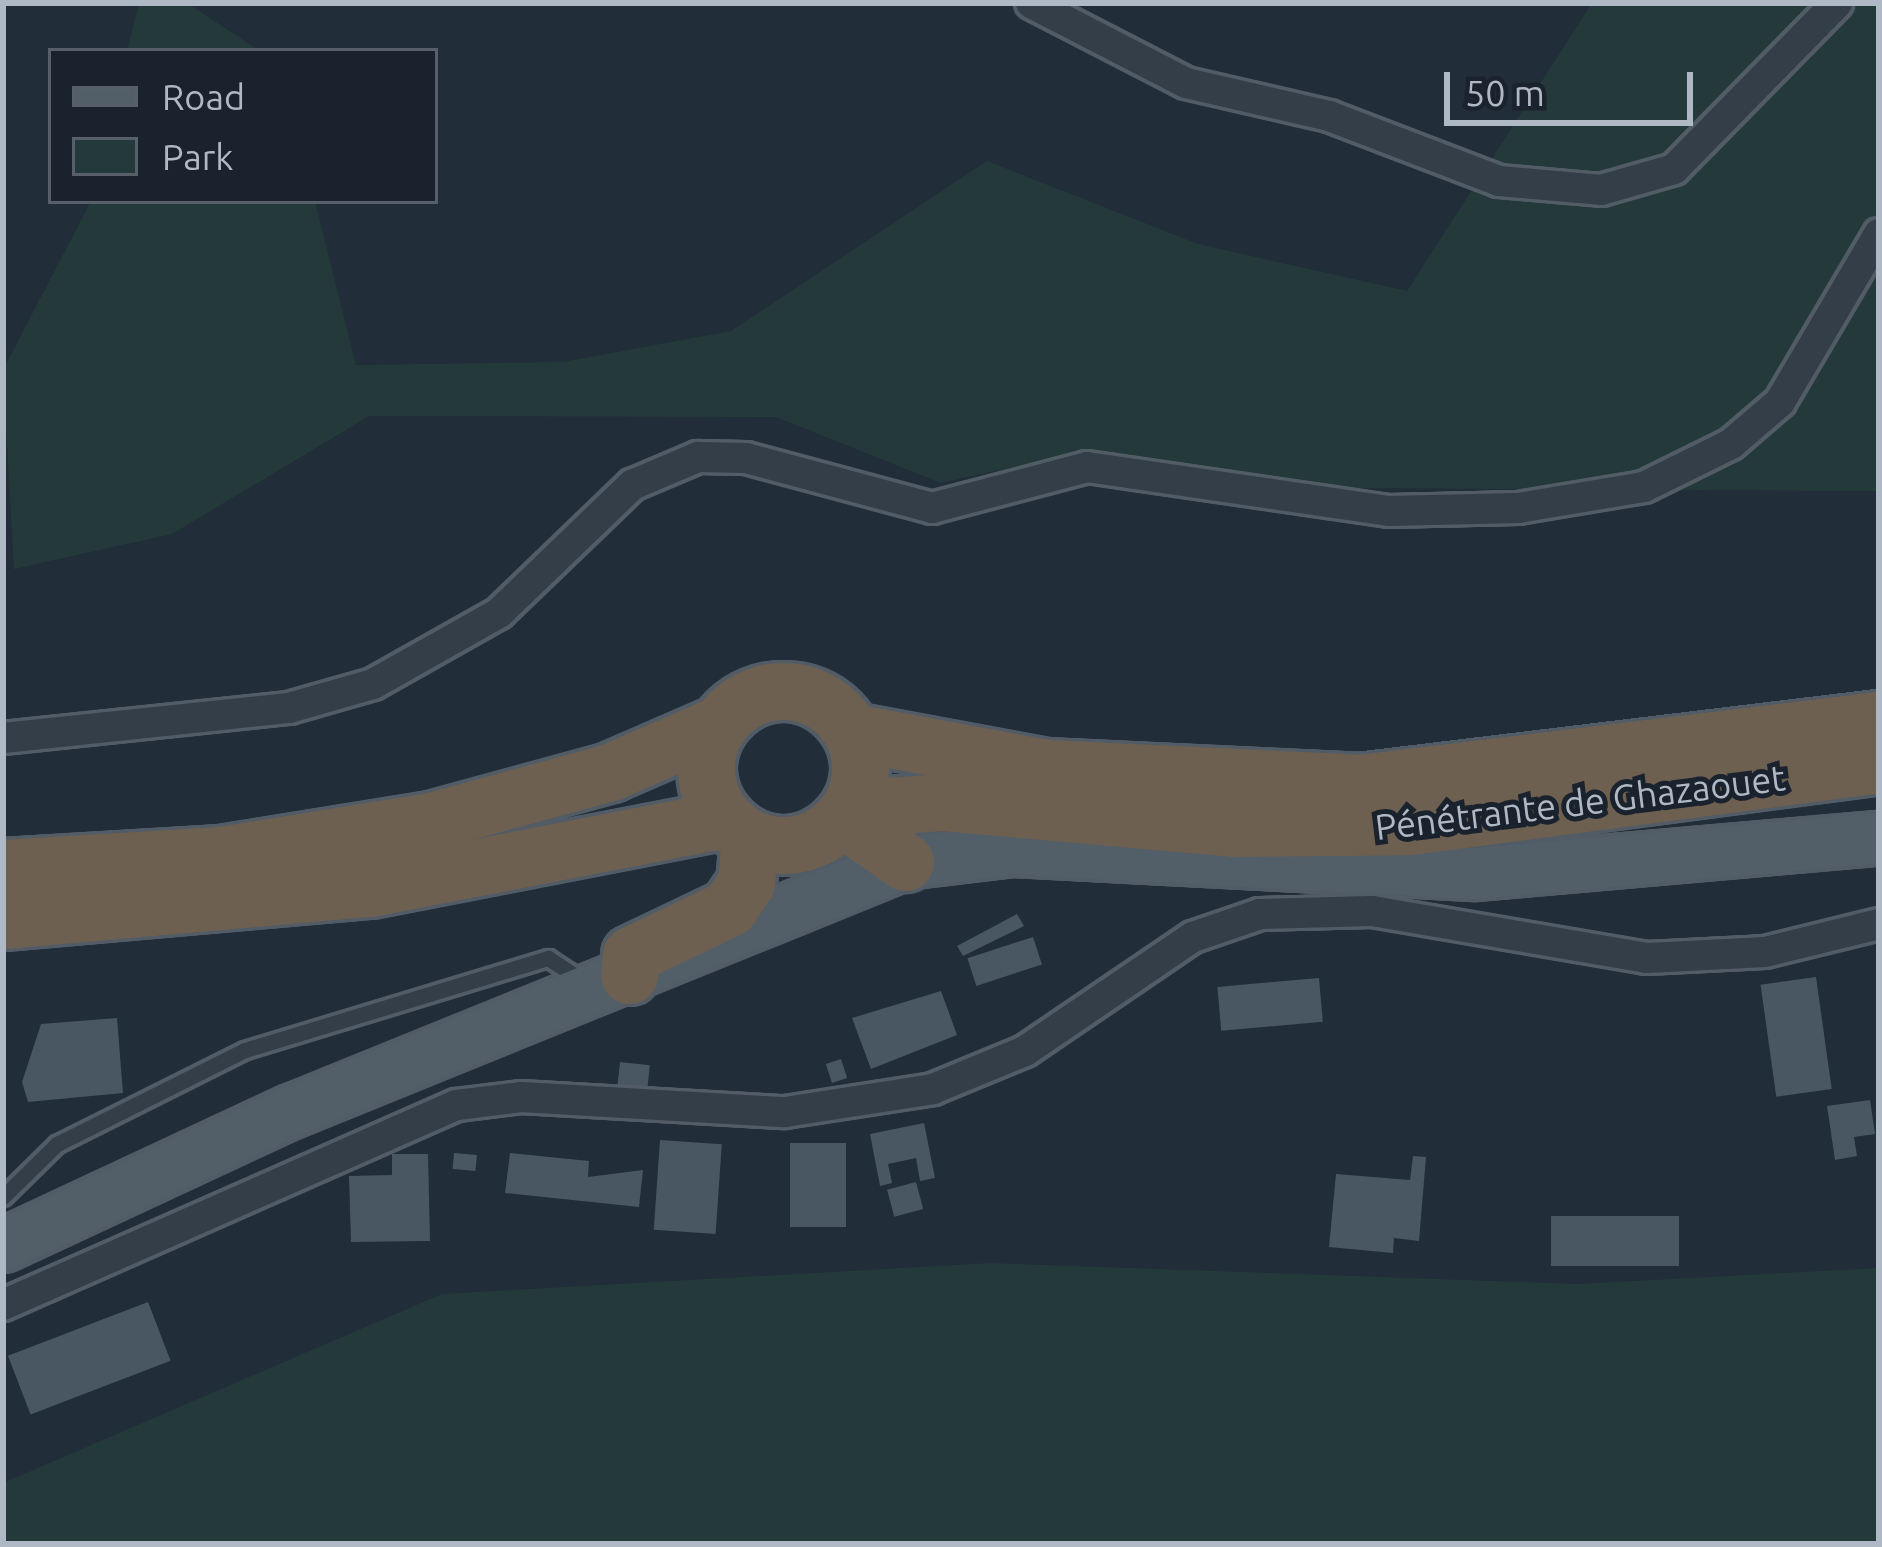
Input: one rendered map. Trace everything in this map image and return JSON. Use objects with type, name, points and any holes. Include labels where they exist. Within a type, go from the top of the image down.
[{"type":"highway","points":[[3,868],[221,855],[431,821],[610,772],[718,725],[748,699],[787,690],[836,710],[852,732],[861,771],[797,827],[729,908],[631,955],[609,983]]},
{"type":"highway","name":"Pénétrante de Ghazaouet","points":[[852,732],[1046,768],[1276,784],[1524,770],[1879,720]]},
{"type":"highway","points":[[718,725],[706,773],[797,827],[888,866]]},
{"type":"highway","name":"Pénétrante de Ghazaouet","points":[[3,920],[370,888],[943,802],[1233,828],[1390,827],[1879,764]]},
{"type":"highway","points":[[751,919],[797,827]]},
{"type":"main road","points":[[3,1245],[291,1111],[888,866],[1013,849],[1474,873],[1879,838]]},
{"type":"street","points":[[1031,3],[1186,83],[1329,116],[1499,181],[1601,190],[1674,169],[1837,3]]},
{"type":"street","points":[[3,738],[289,708],[374,684],[499,614],[632,485],[698,457],[746,458],[909,507],[953,506],[1087,467],[1389,511],[1613,495],[1703,461],[1780,402],[1879,234]]},
{"type":"street","points":[[3,1305],[457,1105],[520,1097],[785,1112],[933,1089],[1039,1042],[1178,945],[1260,914],[1372,911],[1647,958],[1765,952],[1879,924]]},
{"type":"lane","points":[[3,1197],[87,1126],[245,1050],[548,958],[609,983]]},
{"type":"green space","points":[[139,3],[187,3],[255,48],[128,48]]},
{"type":"green space","points":[[1592,3],[1879,3],[1879,491],[1342,488],[1089,450],[941,483],[776,417],[369,416],[172,534],[14,569],[3,370],[89,204],[316,204],[356,365],[563,362],[731,331],[987,161],[1198,244],[1407,291]]},
{"type":"green space","points":[[991,1263],[1578,1284],[1879,1268],[1879,1544],[3,1544],[3,1483],[442,1294]]},
{"type":"building","points":[[1017,914],[1024,926],[963,956],[957,946]]},
{"type":"building","points":[[1033,937],[1042,965],[976,986],[967,958]]},
{"type":"building","points":[[1816,977],[1832,1089],[1776,1097],[1761,985]]},
{"type":"building","points":[[1319,978],[1323,1022],[1221,1031],[1217,987]]},
{"type":"building","points":[[941,991],[957,1035],[871,1069],[852,1018]]},
{"type":"building","points":[[117,1018],[123,1093],[28,1102],[22,1082],[41,1024]]},
{"type":"building","points":[[841,1059],[847,1078],[832,1083],[826,1064]]},
{"type":"building","points":[[620,1062],[650,1065],[647,1090],[617,1087]]},
{"type":"building","points":[[1870,1100],[1875,1134],[1854,1137],[1857,1156],[1835,1160],[1827,1106]]},
{"type":"building","points":[[924,1123],[935,1178],[920,1181],[916,1158],[888,1164],[892,1183],[880,1186],[870,1134]]},
{"type":"building","points":[[660,1140],[722,1144],[716,1234],[654,1230]]},
{"type":"building","points":[[790,1143],[846,1143],[846,1227],[790,1227]]},
{"type":"building","points":[[454,1153],[477,1155],[476,1171],[453,1169]]},
{"type":"building","points":[[510,1153],[589,1161],[588,1177],[643,1170],[639,1207],[505,1193]]},
{"type":"building","points":[[392,1154],[428,1154],[430,1241],[351,1242],[349,1176],[392,1175]]},
{"type":"building","points":[[1413,1156],[1426,1157],[1419,1241],[1394,1238],[1393,1253],[1329,1247],[1336,1174],[1410,1180]]},
{"type":"building","points":[[916,1182],[923,1209],[894,1217],[887,1190]]},
{"type":"building","points":[[1551,1216],[1679,1216],[1679,1266],[1551,1266]]},
{"type":"building","points":[[148,1302],[171,1361],[31,1415],[8,1356]]}]
